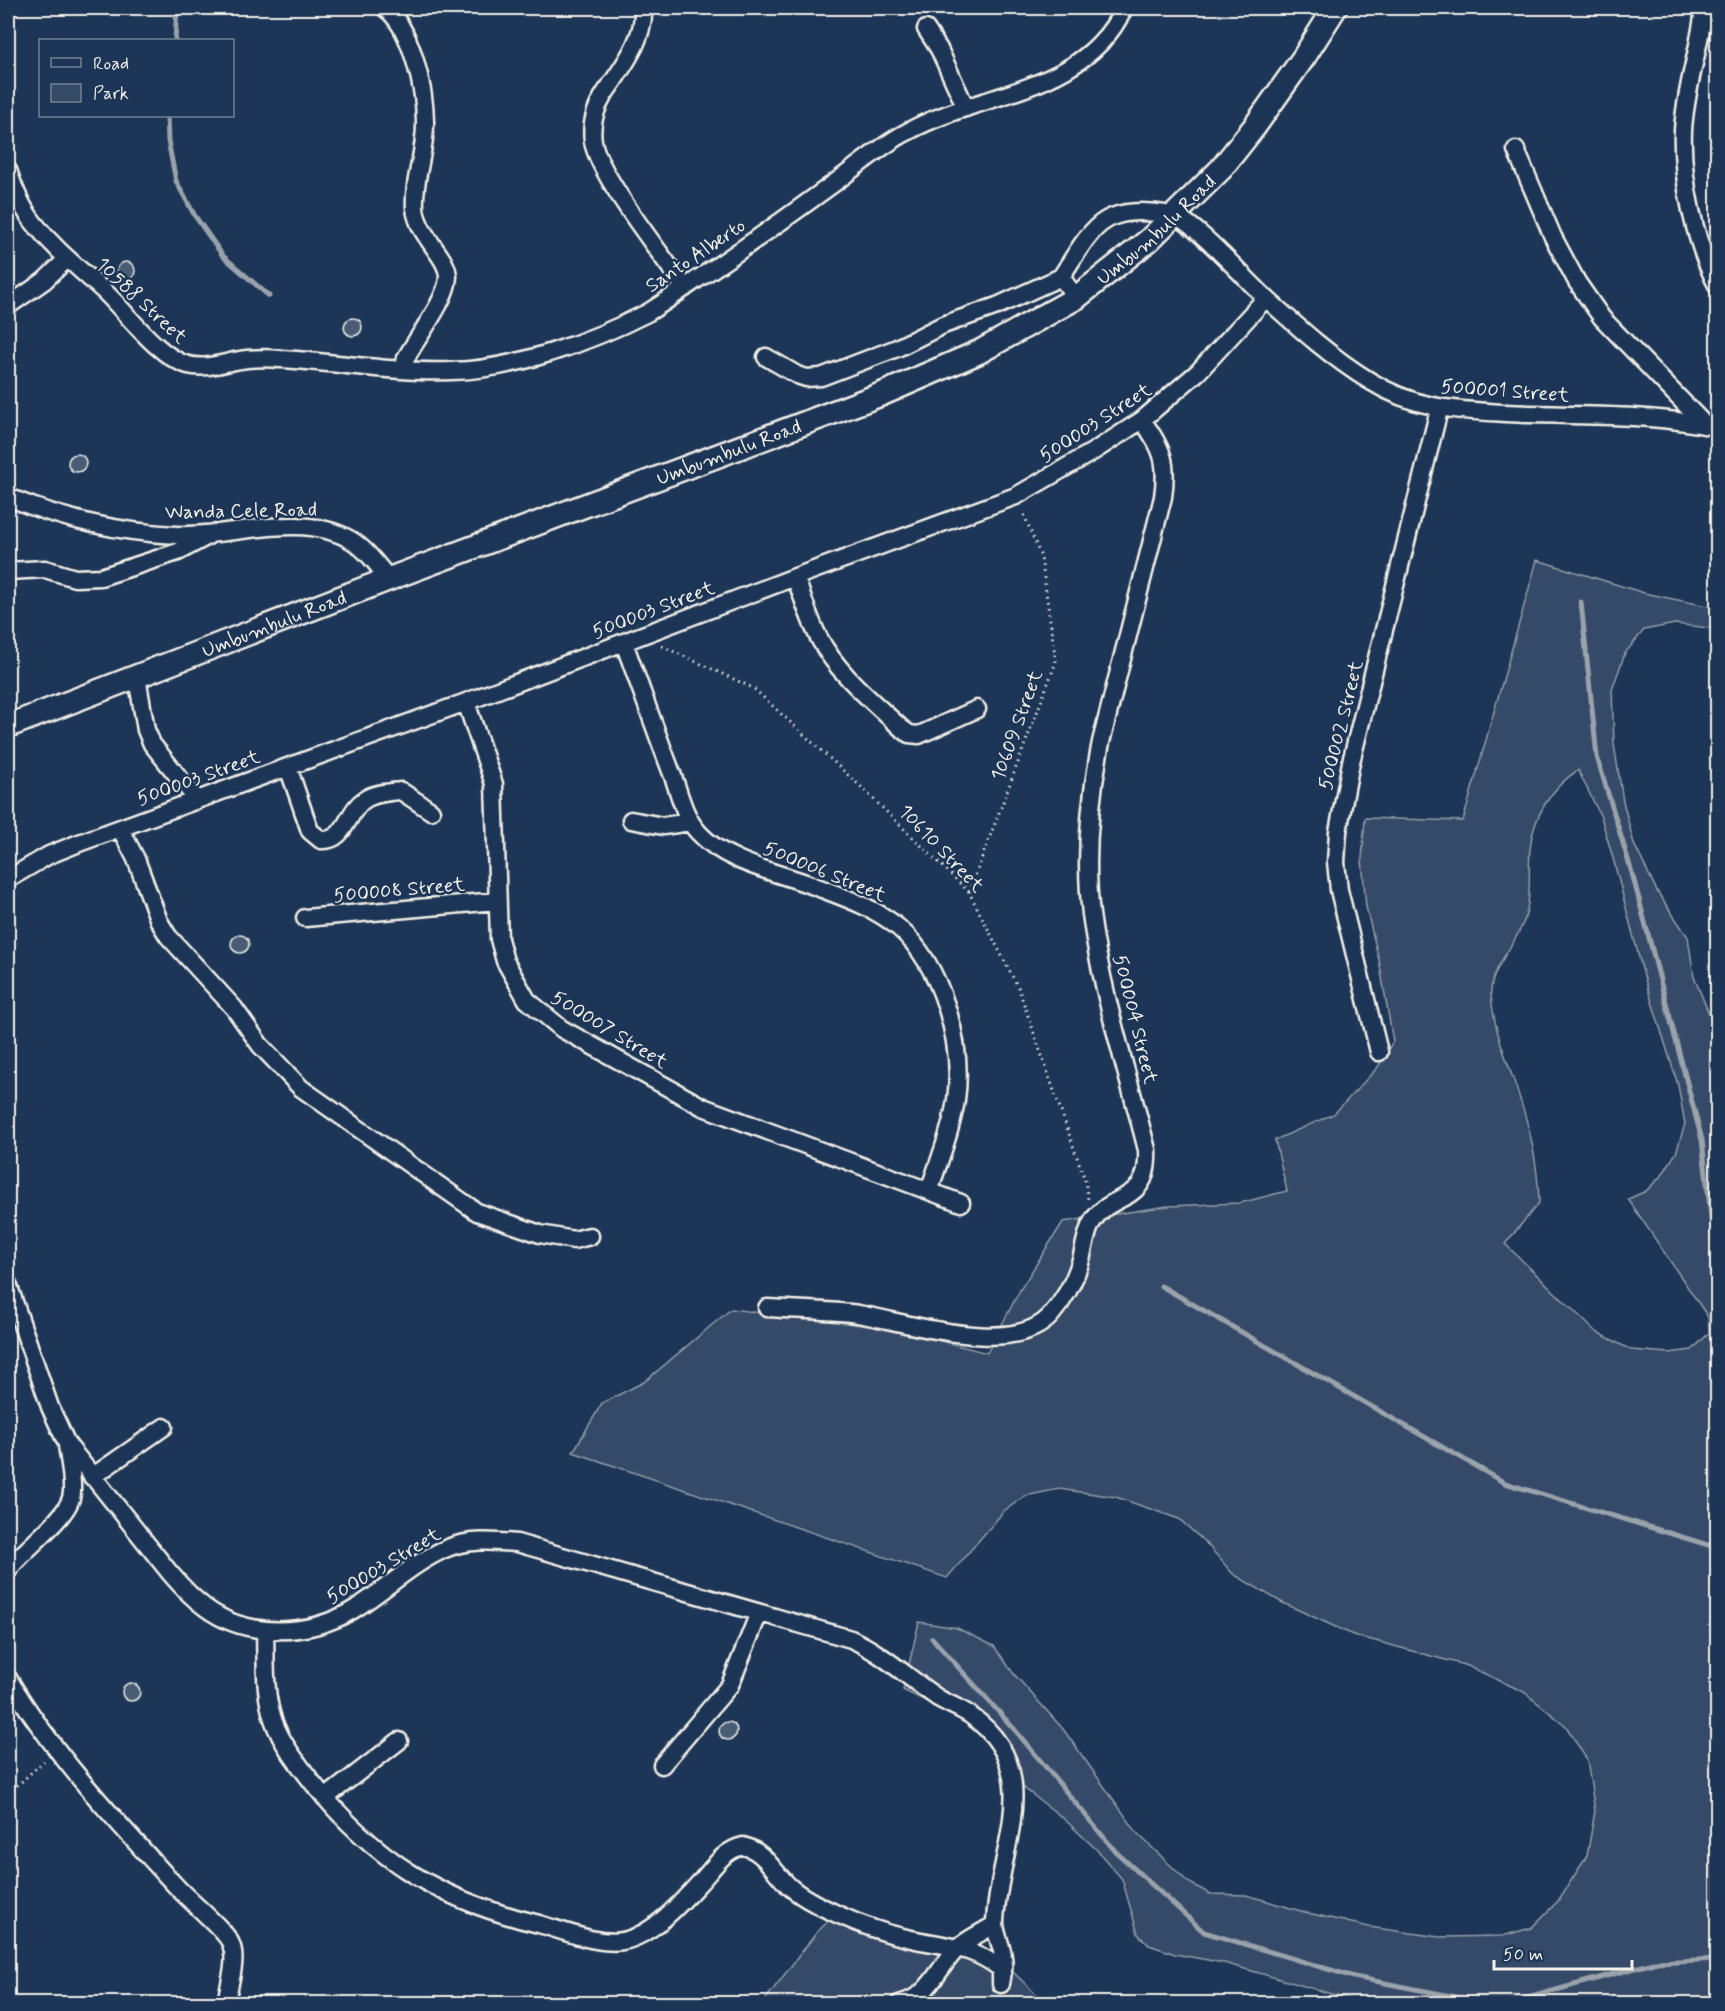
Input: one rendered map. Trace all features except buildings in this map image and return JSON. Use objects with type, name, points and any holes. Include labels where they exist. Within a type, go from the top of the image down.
[{"type":"main road","name":"Umbumbulu Road","points":[[8,726],[389,579],[882,394],[979,352],[1076,298],[1122,263],[1175,216],[1221,169],[1255,126],[1304,57],[1335,8]]},
{"type":"street","points":[[385,8],[403,29],[410,47],[425,121],[416,189],[417,220],[421,232],[447,267],[448,279],[444,291],[406,358],[403,370]]},
{"type":"street","points":[[643,8],[636,44],[595,110],[593,142],[600,162],[618,192],[685,288]]},
{"type":"street","name":"Santo Alberto","points":[[227,363],[279,359],[403,370],[454,371],[527,358],[607,330],[646,313],[741,251],[893,140],[932,120],[1048,81],[1071,68],[1109,34],[1124,8]]},
{"type":"street","points":[[1704,8],[1683,130],[1685,178],[1695,225],[1718,287]]},
{"type":"street","points":[[926,29],[939,49],[966,108]]},
{"type":"street","points":[[1516,150],[1553,237],[1577,282],[1602,318],[1712,427]]},
{"type":"street","name":"10588 Street","points":[[8,170],[13,188],[32,220],[66,260],[104,291],[161,350],[177,361],[192,366],[227,363]]},
{"type":"street","points":[[766,357],[797,375],[806,378],[821,377],[897,348],[936,328],[997,306],[1061,277],[1089,233],[1102,220],[1117,214],[1132,213],[1175,216]]},
{"type":"street","name":"500001 Street","points":[[1175,216],[1203,237],[1266,298],[1342,363],[1403,399],[1440,410],[1656,417],[1712,427]]},
{"type":"street","points":[[8,306],[44,282],[66,260]]},
{"type":"street","points":[[1061,277],[1076,298]]},
{"type":"street","name":"500003 Street","points":[[8,879],[49,855],[120,828],[466,702],[795,576],[1016,496],[1095,451],[1142,420],[1198,372],[1266,298]]},
{"type":"street","name":"500002 Street","points":[[1379,1052],[1339,890],[1336,862],[1338,832],[1351,762],[1440,410]]},
{"type":"street","name":"500004 Street","points":[[1092,1223],[1104,1210],[1136,1190],[1142,1183],[1147,1161],[1097,947],[1091,913],[1089,856],[1092,797],[1101,742],[1163,497],[1165,462],[1155,438],[1142,420]]},
{"type":"street","name":"Wanda Cele Road","points":[[8,497],[72,520],[141,532],[178,535],[211,534],[294,527],[334,531],[364,550],[389,579]]},
{"type":"street","points":[[8,571],[45,569],[75,578],[101,577],[178,552],[211,534]]},
{"type":"street","points":[[795,576],[818,637],[828,652],[852,683],[909,734],[919,735],[976,709]]},
{"type":"street","name":"500006 Street","points":[[624,643],[690,822],[708,842],[740,859],[816,887],[879,914],[899,928],[924,959],[948,1016],[958,1073],[952,1122],[929,1191]]},
{"type":"street","points":[[137,677],[146,729],[152,744],[197,800]]},
{"type":"street","name":"500007 Street","points":[[466,702],[494,784],[499,939],[514,980],[526,1000],[562,1029],[703,1107],[961,1203]]},
{"type":"street","points":[[288,767],[310,831],[321,840],[335,837],[348,823],[357,807],[374,795],[401,791],[430,811]]},
{"type":"street","points":[[631,820],[663,826],[690,822]]},
{"type":"street","points":[[120,828],[136,859],[159,921],[168,936],[234,1008],[260,1046],[301,1088],[477,1212],[540,1234],[574,1240],[590,1236]]},
{"type":"street","name":"500008 Street","points":[[305,918],[496,901]]},
{"type":"street","points":[[767,1308],[855,1314],[983,1335],[1026,1332],[1049,1317],[1064,1298],[1075,1278],[1092,1223]]},
{"type":"street","name":"500003 Street","points":[[8,1284],[50,1407],[67,1444],[188,1593],[221,1617],[266,1630],[305,1628],[331,1621],[445,1549],[481,1542],[532,1546],[851,1639],[885,1657],[938,1698],[971,1715],[988,1732],[1005,1755],[1014,1776],[1014,1809],[999,1886],[995,1924]]},
{"type":"street","points":[[92,1477],[164,1427]]},
{"type":"street","points":[[8,1571],[18,1556],[63,1515],[69,1505],[72,1492],[67,1444]]},
{"type":"street","points":[[662,1765],[730,1685],[759,1613]]},
{"type":"street","points":[[266,1630],[267,1695],[271,1714],[280,1736],[325,1798],[359,1834],[420,1879],[481,1909],[609,1941],[636,1937],[678,1904],[724,1855],[743,1846],[760,1853],[798,1893],[837,1914],[908,1938],[959,1946],[976,1953],[1001,1969],[1001,1984],[1004,1958],[995,1924],[959,1946],[940,1974],[914,2000],[899,2004]]},
{"type":"street","points":[[8,1678],[57,1749],[147,1854],[189,1901],[220,1929],[231,1944],[233,1957],[226,2004]]},
{"type":"street","points":[[325,1798],[399,1742]]},
{"type":"path","name":"10609 Street","points":[[969,892],[1056,662],[1041,557],[1016,496]]},
{"type":"path","name":"10610 Street","points":[[641,636],[753,688],[860,786],[969,892],[1018,987],[1085,1180],[1092,1223]]},
{"type":"path","points":[[8,1794],[57,1749]]},
{"type":"green space","points":[[1537,560],[1644,593],[1717,608],[1717,629],[1675,624],[1644,630],[1625,653],[1612,690],[1614,744],[1623,801],[1634,844],[1658,893],[1688,937],[1694,977],[1717,1033],[1717,2003],[1363,2003],[1224,1963],[1175,1954],[1149,1945],[1138,1934],[1122,1879],[1096,1849],[1063,1818],[1025,1789],[971,1723],[903,1690],[919,1622],[957,1628],[994,1646],[1014,1674],[1063,1729],[1138,1834],[1188,1882],[1210,1894],[1246,1895],[1308,1913],[1369,1927],[1439,1937],[1502,1936],[1531,1928],[1558,1901],[1587,1856],[1595,1811],[1587,1760],[1566,1726],[1524,1692],[1468,1666],[1353,1635],[1281,1602],[1233,1574],[1206,1543],[1179,1519],[1116,1497],[1059,1489],[1025,1496],[1004,1511],[947,1578],[573,1452],[602,1403],[644,1382],[731,1309],[894,1329],[987,1353],[1020,1290],[1063,1222],[1168,1206],[1240,1203],[1287,1191],[1275,1140],[1334,1114],[1378,1067],[1393,1041],[1379,960],[1366,907],[1362,860],[1365,818],[1463,821]],"holes":[[[1578,770],[1601,817],[1643,973],[1678,1085],[1685,1124],[1676,1153],[1662,1175],[1646,1191],[1628,1199],[1708,1317],[1709,1333],[1692,1350],[1669,1353],[1631,1350],[1595,1331],[1505,1244],[1539,1203],[1533,1148],[1527,1122],[1495,1022],[1491,995],[1494,976],[1524,921],[1529,894],[1529,858],[1532,837],[1545,804],[1560,785]]]},
{"type":"green space","points":[[840,1910],[859,1919],[979,1948],[1012,1971],[1045,2003],[762,2004],[817,1932]]},
{"type":"waterway","points":[[175,39],[177,8]]},
{"type":"waterway","points":[[167,117],[168,141],[176,181],[195,216],[223,256],[269,296]]},
{"type":"waterway","points":[[1581,602],[1597,757],[1632,873],[1702,1140],[1718,1276]]},
{"type":"waterway","points":[[1161,1286],[1505,1483],[1718,1548]]},
{"type":"waterway","points":[[1718,1290],[1713,1359],[1718,1406]]},
{"type":"waterway","points":[[932,1638],[1015,1730],[1116,1852],[1204,1932],[1354,1977],[1492,2004]]},
{"type":"waterway","points":[[1506,2004],[1657,1962],[1718,1959]]}]
